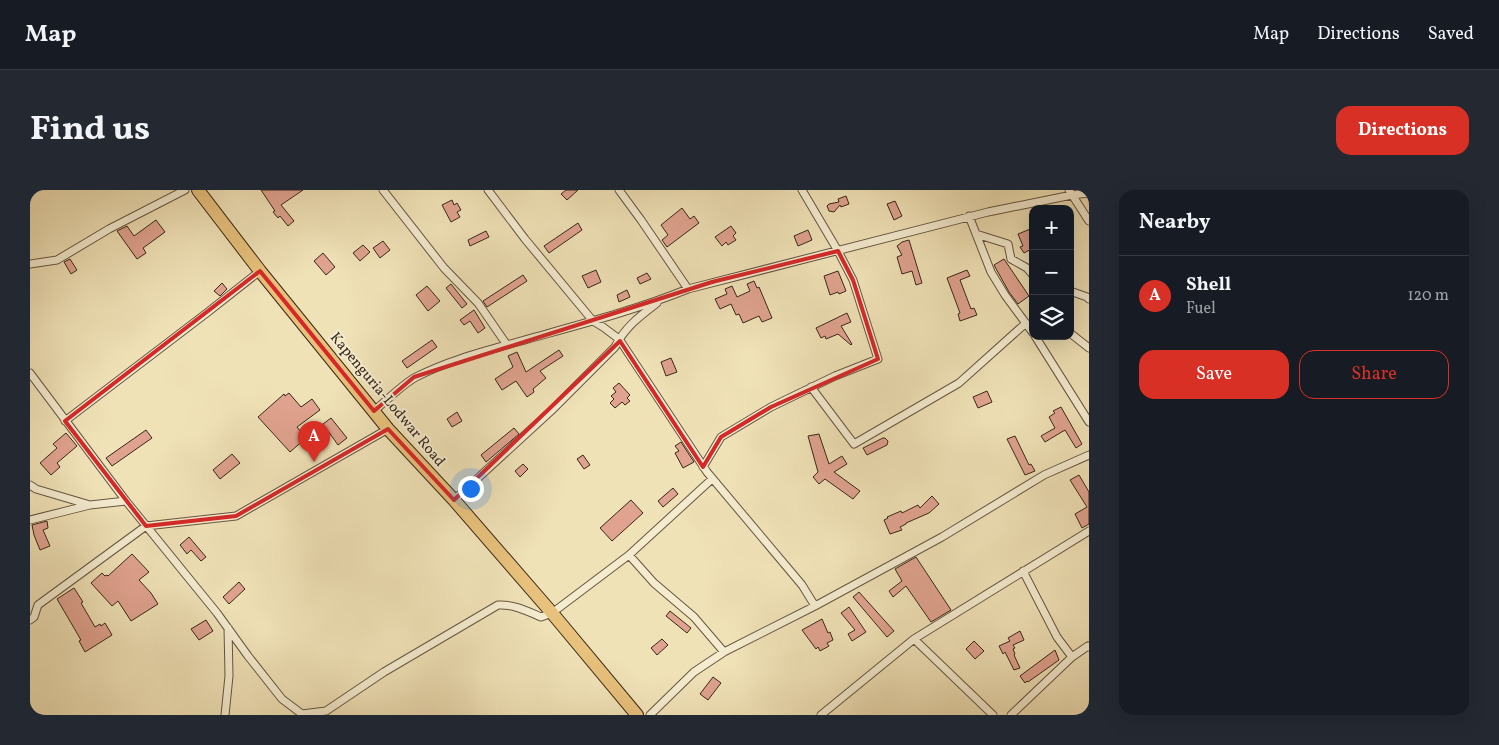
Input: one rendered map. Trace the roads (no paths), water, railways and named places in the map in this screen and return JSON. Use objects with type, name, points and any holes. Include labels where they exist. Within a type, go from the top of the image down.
[{"type":"highway","name":"Kapenguria-Lodwar Road","points":[[198,190],[260,271],[388,429],[454,500],[637,715]]},
{"type":"street","points":[[30,264],[58,260],[109,229],[185,190]]},
{"type":"street","points":[[383,190],[444,268],[478,304],[507,345]]},
{"type":"street","points":[[488,190],[525,239],[593,321],[618,339],[703,467],[802,585],[815,606]]},
{"type":"street","points":[[619,190],[688,289]]},
{"type":"street","points":[[703,467],[721,437],[771,406],[835,376],[878,359],[853,280],[838,250],[802,190]]},
{"type":"street","points":[[374,411],[414,377],[507,345],[662,300],[688,289],[1070,192],[1089,194]]},
{"type":"street","points":[[1070,192],[1089,221]]},
{"type":"street","points":[[970,216],[991,272],[1029,328]]},
{"type":"street","points":[[976,234],[1008,244],[1011,259],[1029,270]]},
{"type":"street","points":[[65,421],[260,271]]},
{"type":"street","points":[[1074,292],[1088,296],[1089,299]]},
{"type":"street","points":[[454,500],[551,410],[615,346],[618,339],[634,321],[662,300]]},
{"type":"street","points":[[812,387],[854,444],[959,383],[1026,323]]},
{"type":"street","points":[[1074,336],[1089,348]]},
{"type":"street","points":[[1037,340],[1089,422]]},
{"type":"street","points":[[30,373],[126,501],[228,628],[282,699],[302,714],[326,711],[384,672],[498,604],[506,604],[526,610],[541,617],[552,613],[629,555],[712,479]]},
{"type":"street","points":[[30,620],[34,618],[38,605],[146,526],[236,516],[388,429]]},
{"type":"street","points":[[650,715],[694,672],[724,652],[815,606],[942,537],[1044,474],[1089,455]]},
{"type":"street","points":[[30,485],[36,489],[90,505]]},
{"type":"street","points":[[30,520],[90,505],[126,501]]},
{"type":"street","points":[[821,715],[914,639],[1089,531]]},
{"type":"street","points":[[629,555],[654,583],[694,617],[724,652]]},
{"type":"street","points":[[1023,571],[1057,637],[1072,657]]},
{"type":"street","points":[[225,715],[229,676],[228,628]]},
{"type":"street","points":[[914,639],[993,715]]},
{"type":"street","points":[[1011,715],[1072,657],[1089,647]]},
{"type":"place","name":"Shell","points":[[314,462]]}]
